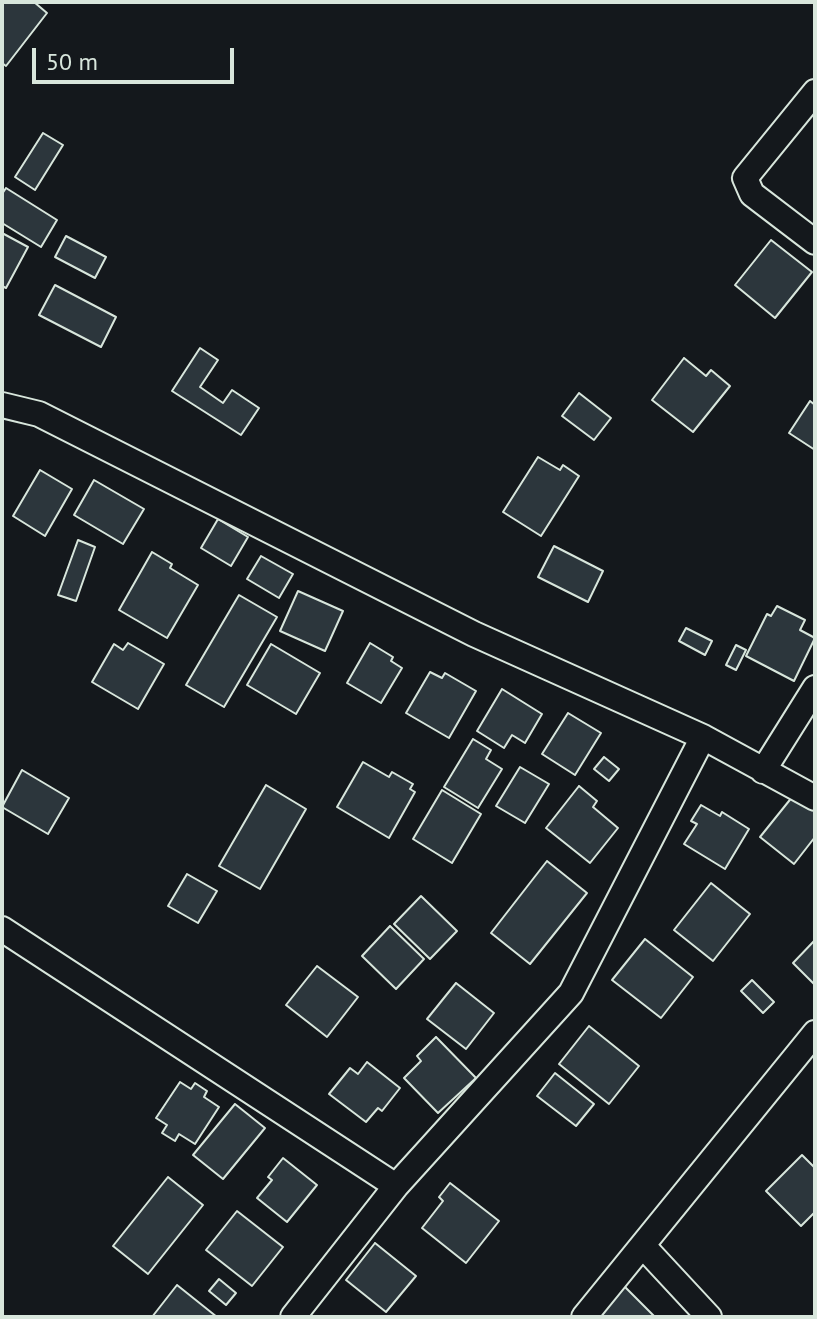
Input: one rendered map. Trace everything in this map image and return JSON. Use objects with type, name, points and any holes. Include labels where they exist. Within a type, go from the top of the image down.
[{"type":"street","points":[[815,92],[745,178],[752,194],[815,242]]},
{"type":"street","points":[[2,405],[39,414],[474,634],[703,737],[815,798]]},
{"type":"street","points":[[763,771],[815,688]]},
{"type":"street","points":[[293,1317],[396,1186],[571,993],[703,737]]},
{"type":"street","points":[[2,929],[396,1186]]},
{"type":"street","points":[[584,1317],[815,1033]]},
{"type":"street","points":[[644,1247],[709,1317]]},
{"type":"building","points":[[2,2],[34,2],[47,13],[6,66],[2,63]]},
{"type":"building","points":[[43,133],[63,145],[35,190],[15,177]]},
{"type":"building","points":[[6,188],[57,220],[41,247],[2,223],[2,194]]},
{"type":"building","points":[[2,233],[28,247],[6,288],[2,286]]},
{"type":"building","points":[[66,236],[106,257],[95,278],[55,257]]},
{"type":"building","points":[[771,240],[812,272],[775,318],[735,285]]},
{"type":"building","points":[[55,285],[116,317],[101,347],[39,315]]},
{"type":"building","points":[[200,348],[218,360],[200,387],[223,403],[232,390],[259,408],[241,435],[172,391]]},
{"type":"building","points":[[684,358],[706,376],[711,370],[730,386],[693,432],[652,400]]},
{"type":"building","points":[[579,393],[611,418],[594,440],[562,416]]},
{"type":"building","points":[[810,401],[815,405],[815,450],[789,433]]},
{"type":"building","points":[[538,457],[560,470],[563,465],[579,476],[541,536],[503,512]]},
{"type":"building","points":[[40,470],[72,489],[45,536],[13,516]]},
{"type":"building","points":[[94,480],[144,509],[123,544],[74,515]]},
{"type":"building","points":[[218,519],[248,537],[231,566],[201,548]]},
{"type":"building","points":[[78,540],[95,547],[76,601],[58,595]]},
{"type":"building","points":[[554,546],[603,571],[588,602],[538,577]]},
{"type":"building","points":[[152,552],[172,564],[170,568],[198,585],[167,638],[119,610]]},
{"type":"building","points":[[261,556],[293,574],[279,598],[247,579]]},
{"type":"building","points":[[298,591],[343,611],[325,651],[280,631]]},
{"type":"building","points":[[239,595],[277,617],[224,707],[186,685]]},
{"type":"building","points":[[777,606],[805,620],[800,630],[815,638],[794,681],[746,656],[767,614],[771,616]]},
{"type":"building","points":[[686,628],[712,641],[705,655],[679,641]]},
{"type":"building","points":[[128,643],[164,664],[138,709],[92,682],[114,644],[123,650]]},
{"type":"building","points":[[370,643],[393,657],[391,661],[402,668],[381,703],[347,683]]},
{"type":"building","points":[[271,644],[320,673],[296,714],[247,685]]},
{"type":"building","points":[[736,645],[746,650],[736,670],[726,665]]},
{"type":"building","points":[[430,672],[442,678],[445,673],[476,691],[449,738],[406,713]]},
{"type":"building","points":[[502,689],[542,714],[525,743],[512,735],[504,748],[477,731]]},
{"type":"building","points":[[568,713],[601,733],[575,775],[542,754]]},
{"type":"building","points":[[473,739],[491,750],[486,759],[502,769],[478,808],[444,787]]},
{"type":"building","points":[[604,757],[619,769],[609,781],[594,769]]},
{"type":"building","points":[[363,762],[389,777],[392,772],[413,784],[410,789],[415,792],[389,838],[337,807]]},
{"type":"building","points":[[520,767],[549,784],[525,823],[496,806]]},
{"type":"building","points":[[22,770],[69,798],[48,834],[2,807]]},
{"type":"building","points":[[266,785],[306,809],[260,889],[219,866]]},
{"type":"building","points":[[579,786],[597,801],[593,807],[618,828],[590,863],[546,828]]},
{"type":"building","points":[[442,790],[481,814],[452,863],[413,839]]},
{"type":"building","points":[[797,791],[815,806],[815,837],[794,864],[760,837]]},
{"type":"building","points":[[701,805],[720,816],[722,812],[749,829],[725,869],[684,844],[697,824],[691,821]]},
{"type":"building","points":[[547,861],[587,893],[530,964],[491,933]]},
{"type":"building","points":[[187,874],[217,891],[198,923],[168,906]]},
{"type":"building","points":[[711,883],[750,914],[713,961],[674,930]]},
{"type":"building","points":[[421,896],[457,931],[430,959],[394,924]]},
{"type":"building","points":[[390,926],[424,959],[396,989],[362,956]]},
{"type":"building","points":[[645,939],[693,977],[661,1018],[612,980]]},
{"type":"building","points":[[815,940],[815,985],[793,963]]},
{"type":"building","points":[[317,966],[358,997],[327,1037],[286,1005]]},
{"type":"building","points":[[752,980],[774,1002],[763,1013],[741,991]]},
{"type":"building","points":[[456,983],[494,1013],[466,1049],[427,1019]]},
{"type":"building","points":[[589,1026],[639,1066],[609,1104],[559,1064]]},
{"type":"building","points":[[436,1037],[476,1078],[438,1113],[404,1078],[421,1061],[417,1056]]},
{"type":"building","points":[[367,1062],[400,1088],[382,1111],[378,1108],[366,1122],[329,1094],[350,1068],[358,1074]]},
{"type":"building","points":[[555,1073],[594,1104],[576,1126],[537,1096]]},
{"type":"building","points":[[180,1082],[191,1089],[195,1083],[207,1091],[204,1097],[219,1107],[195,1144],[179,1134],[175,1141],[162,1133],[167,1125],[156,1118]]},
{"type":"building","points":[[235,1104],[265,1128],[223,1179],[193,1155]]},
{"type":"building","points":[[802,1155],[815,1168],[815,1212],[801,1226],[766,1191]]},
{"type":"building","points":[[283,1158],[317,1185],[287,1222],[257,1198],[272,1180],[268,1177]]},
{"type":"building","points":[[168,1177],[203,1205],[148,1274],[113,1246]]},
{"type":"building","points":[[450,1183],[499,1221],[466,1263],[422,1228],[443,1201],[439,1197]]},
{"type":"building","points":[[237,1211],[283,1247],[252,1286],[206,1250]]},
{"type":"building","points":[[375,1243],[416,1276],[386,1312],[346,1280]]},
{"type":"building","points":[[219,1279],[236,1293],[226,1305],[209,1291]]},
{"type":"building","points":[[177,1285],[217,1317],[152,1317]]},
{"type":"building","points":[[624,1286],[655,1317],[594,1317]]}]
